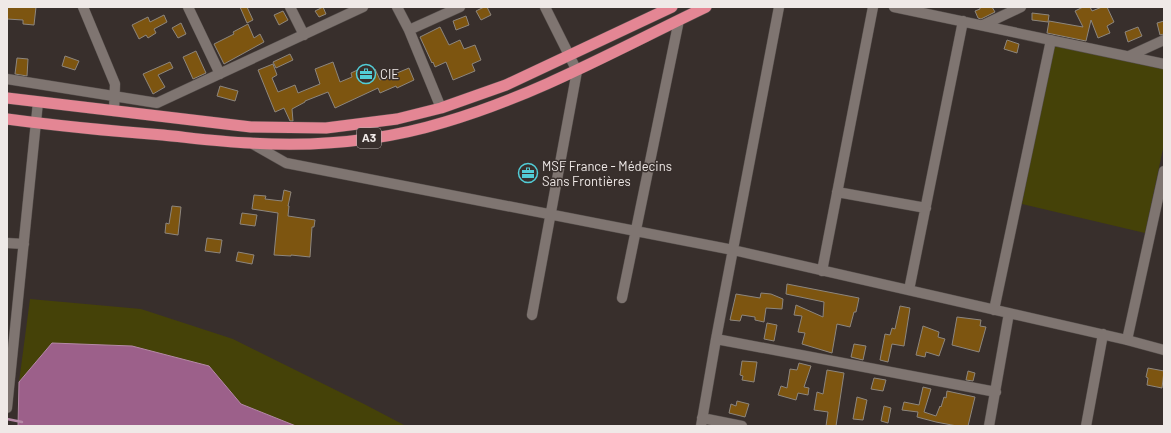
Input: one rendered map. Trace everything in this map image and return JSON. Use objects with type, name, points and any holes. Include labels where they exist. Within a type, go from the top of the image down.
[{"type":"highway","name":"A3","points":[[7,98],[251,127],[326,128],[397,119],[441,108],[506,85],[672,7]]},
{"type":"highway","name":"A3","points":[[7,119],[251,143],[325,144],[398,134],[446,122],[511,99],[577,71],[706,7]]},
{"type":"street","points":[[83,7],[115,84],[114,111]]},
{"type":"street","points":[[188,7],[220,74]]},
{"type":"street","points":[[290,7],[304,35]]},
{"type":"street","points":[[7,79],[157,103],[363,7]]},
{"type":"street","points":[[397,7],[410,30],[441,108]]},
{"type":"street","points":[[410,30],[460,7]]},
{"type":"street","points":[[532,315],[577,71],[545,7]]},
{"type":"street","points":[[742,426],[702,422],[716,339],[779,7]]},
{"type":"street","points":[[822,271],[873,7]]},
{"type":"street","points":[[894,7],[1164,64]]},
{"type":"street","points":[[983,25],[1021,7]]},
{"type":"street","points":[[622,298],[678,20]]},
{"type":"street","points":[[909,290],[963,21]]},
{"type":"street","points":[[994,310],[1051,40]]},
{"type":"street","points":[[1129,56],[1164,40]]},
{"type":"street","points":[[7,408],[38,102]]},
{"type":"street","points":[[251,143],[286,163],[733,250],[1104,334],[1164,350]]},
{"type":"street","points":[[1127,340],[1164,171]]},
{"type":"street","points":[[837,192],[926,208]]},
{"type":"street","points":[[7,242],[24,244]]},
{"type":"street","points":[[989,426],[1009,313]]},
{"type":"street","points":[[1086,426],[1104,334]]},
{"type":"street","points":[[716,339],[996,392]]},
{"type":"shaded area","points":[[1052,45],[1164,69],[1164,144],[1145,233],[1022,204]]},
{"type":"shaded area","points":[[30,299],[141,309],[233,339],[406,426],[296,426],[241,404],[209,366],[52,343],[19,382]]},
{"type":"shaded area","points":[[52,343],[132,346],[209,366],[241,404],[296,426],[18,426],[19,382]]},
{"type":"building","points":[[7,7],[36,7],[34,25],[23,24],[23,20],[7,19]]},
{"type":"building","points":[[240,7],[247,7],[253,20],[247,23]]},
{"type":"building","points":[[323,7],[326,14],[319,17],[315,11]]},
{"type":"building","points":[[487,7],[491,15],[481,20],[476,11]]},
{"type":"building","points":[[980,7],[992,7],[995,12],[981,19],[978,18],[975,11],[980,9]]},
{"type":"building","points":[[1083,7],[1090,7],[1092,11],[1102,7],[1107,7],[1114,22],[1107,26],[1110,33],[1098,38],[1091,20],[1086,41],[1047,33],[1049,21],[1083,27],[1075,11]]},
{"type":"building","points":[[283,11],[288,20],[279,25],[274,15]]},
{"type":"building","points":[[1032,13],[1049,15],[1048,22],[1032,20]]},
{"type":"building","points":[[164,15],[167,22],[154,29],[156,33],[148,38],[146,35],[139,39],[132,25],[148,17],[150,22]]},
{"type":"building","points":[[466,16],[469,25],[456,30],[453,21]]},
{"type":"building","points":[[1164,21],[1164,34],[1160,35],[1157,23]]},
{"type":"building","points":[[181,23],[186,34],[178,38],[172,28]]},
{"type":"building","points":[[248,24],[254,38],[260,34],[264,42],[224,64],[214,44],[234,34],[233,32]]},
{"type":"building","points":[[440,27],[449,45],[460,40],[464,49],[475,45],[481,60],[472,64],[475,71],[453,80],[446,62],[435,67],[420,37]]},
{"type":"building","points":[[1138,27],[1142,36],[1128,42],[1125,32]]},
{"type":"building","points":[[1007,40],[1019,44],[1017,53],[1004,49]]},
{"type":"building","points":[[196,51],[206,73],[193,79],[183,57]]},
{"type":"building","points":[[290,54],[293,60],[276,68],[273,62]]},
{"type":"building","points":[[65,56],[79,61],[75,70],[62,66]]},
{"type":"building","points":[[17,58],[28,59],[27,76],[15,74]]},
{"type":"building","points":[[170,62],[173,68],[158,75],[165,87],[153,94],[143,74]]},
{"type":"building","points":[[333,62],[340,82],[352,77],[351,73],[364,67],[365,69],[371,66],[373,70],[375,69],[380,80],[409,68],[414,80],[397,88],[396,86],[380,93],[378,88],[335,108],[328,92],[305,101],[292,109],[293,121],[290,121],[284,108],[275,112],[258,70],[273,64],[277,75],[272,78],[278,92],[295,85],[298,93],[320,84],[315,69]]},
{"type":"building","points":[[220,86],[238,91],[235,101],[217,96]]},
{"type":"building","points":[[284,190],[291,192],[288,206],[288,216],[315,220],[314,227],[312,227],[310,257],[274,255],[278,213],[252,209],[254,195],[266,196],[265,199],[282,201]]},
{"type":"building","points":[[172,206],[181,207],[178,235],[165,233],[166,223],[169,224]]},
{"type":"building","points":[[242,213],[257,215],[255,226],[240,224]]},
{"type":"building","points":[[207,238],[222,240],[220,253],[205,251]]},
{"type":"building","points":[[238,252],[254,255],[252,264],[236,261]]},
{"type":"building","points":[[787,284],[859,298],[856,312],[854,312],[850,327],[837,324],[832,353],[802,344],[805,333],[798,332],[802,316],[794,315],[796,305],[823,317],[824,302],[786,294]]},
{"type":"building","points":[[761,293],[771,294],[783,299],[782,309],[766,308],[764,322],[755,320],[755,317],[742,315],[740,321],[730,320],[736,294],[760,298]]},
{"type":"building","points":[[900,306],[910,308],[904,346],[892,344],[888,362],[880,360],[885,334],[890,335],[892,328],[895,329]]},
{"type":"building","points":[[957,317],[981,320],[980,326],[986,327],[979,352],[952,345]]},
{"type":"building","points":[[767,323],[777,325],[774,341],[764,339]]},
{"type":"building","points":[[923,326],[939,332],[938,337],[945,339],[939,356],[926,352],[925,357],[916,355]]},
{"type":"building","points":[[854,344],[866,346],[863,360],[851,357]]},
{"type":"building","points":[[742,361],[757,362],[754,382],[742,380],[743,376],[740,375]]},
{"type":"building","points":[[799,363],[811,366],[804,387],[809,388],[808,395],[798,393],[796,400],[778,395],[781,386],[787,388],[790,369],[797,370]]},
{"type":"building","points":[[1148,368],[1164,371],[1162,388],[1147,385],[1148,378],[1146,377]]},
{"type":"building","points":[[827,370],[844,373],[836,426],[826,426],[828,412],[814,410],[817,392],[823,394]]},
{"type":"building","points":[[968,371],[975,373],[973,381],[966,380]]},
{"type":"building","points":[[874,378],[886,380],[883,391],[871,389]]},
{"type":"building","points":[[923,387],[931,389],[924,412],[936,416],[944,397],[946,398],[947,391],[975,397],[968,426],[957,426],[936,422],[917,417],[918,412],[902,410],[904,402],[919,405]]},
{"type":"building","points":[[857,397],[867,400],[863,420],[853,419]]},
{"type":"building","points":[[737,401],[749,404],[745,417],[729,413],[731,404],[736,406]]},
{"type":"building","points":[[884,406],[891,408],[888,423],[881,421]]},
{"type":"waterway","points":[[7,419],[22,422]]},
{"type":"place","name":"CIE","points":[[366,74]]},
{"type":"place","name":"MSF France - Médecins Sans Frontières","points":[[528,173]]}]
